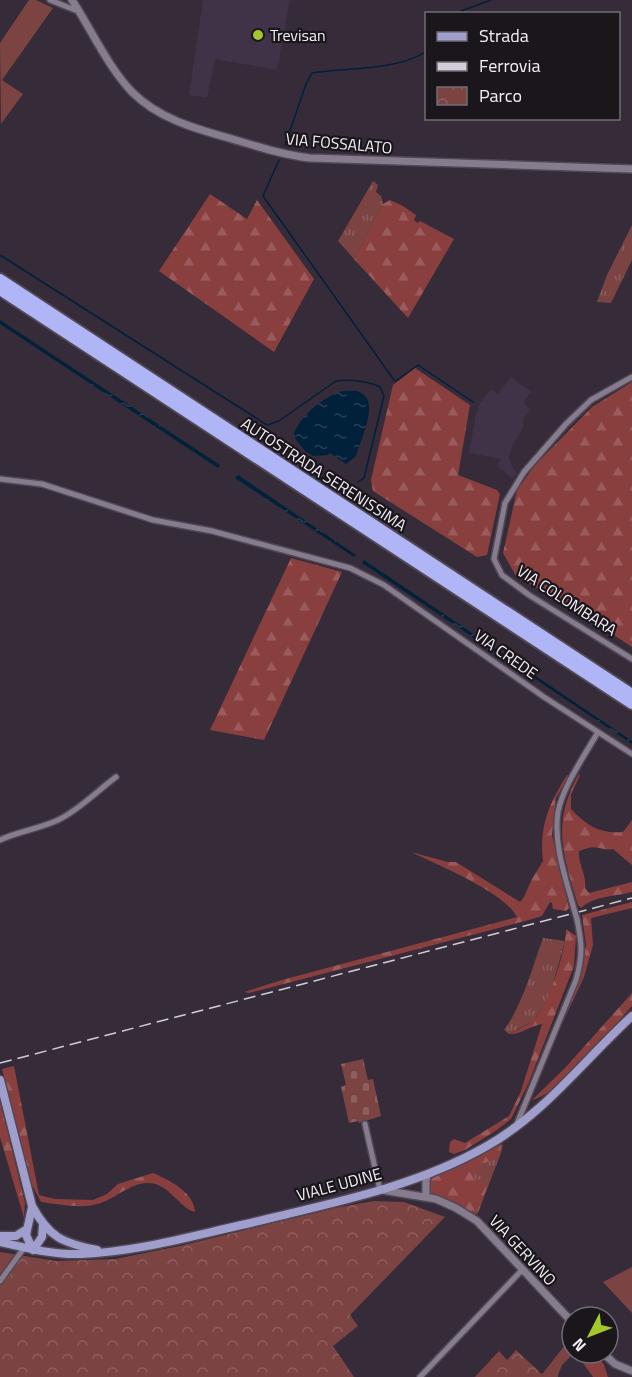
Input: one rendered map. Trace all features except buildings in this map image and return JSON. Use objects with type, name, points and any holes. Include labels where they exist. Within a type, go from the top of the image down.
[{"type":"highway","name":"AUTOSTRADA SERENISSIMA","points":[[0,279],[632,694]]},
{"type":"highway","name":"AUTOSTRADA SERENISSIMA","points":[[0,290],[632,704]]},
{"type":"main road","name":"VIALE UDINE","points":[[0,1242],[29,1249],[78,1255],[147,1247],[336,1202],[428,1174],[488,1146],[516,1127],[568,1083],[632,1016]]},
{"type":"main road","points":[[0,1080],[32,1206],[43,1225],[63,1240],[82,1247],[109,1252]]},
{"type":"main road","points":[[29,1249],[26,1235],[32,1206]]},
{"type":"main road","points":[[29,1249],[42,1237],[43,1225]]},
{"type":"main road","points":[[0,1236],[16,1236],[27,1229]]},
{"type":"street","points":[[50,0],[75,10],[78,9]]},
{"type":"street","name":"VIA FOSSALATO","points":[[72,0],[121,78],[133,92],[149,106],[191,127],[278,152],[320,159],[632,169]]},
{"type":"street","name":"VIA COLOMBARA","points":[[632,376],[591,400],[566,424],[524,472],[505,503],[494,559],[502,574],[529,595],[632,659]]},
{"type":"street","name":"VIA CREDE","points":[[0,479],[42,484],[153,520],[212,531],[350,568],[384,585],[598,732]]},
{"type":"street","points":[[516,1127],[582,961],[582,945],[577,919],[560,856],[557,828],[558,812],[563,795],[598,732],[632,754]]},
{"type":"street","points":[[0,840],[62,818],[116,777]]},
{"type":"street","points":[[365,1124],[380,1190]]},
{"type":"street","points":[[426,1197],[428,1174]]},
{"type":"street","name":"VIA GERVINO","points":[[380,1190],[426,1197],[456,1208],[477,1221],[560,1309]]},
{"type":"street","points":[[0,1281],[29,1249]]},
{"type":"street","points":[[420,1377],[523,1269]]},
{"type":"street","points":[[617,1365],[632,1371]]},
{"type":"shaded area","points":[[203,0],[290,0],[277,70],[215,59],[207,98],[189,95]]},
{"type":"shaded area","points":[[511,377],[531,392],[523,402],[530,409],[523,419],[523,429],[513,444],[509,457],[517,473],[512,478],[497,466],[501,459],[469,453],[480,403],[491,389],[498,394]]},
{"type":"green space","points":[[29,0],[36,0],[53,8],[2,80],[23,94],[1,124],[0,43]]},
{"type":"green space","points":[[373,181],[378,185],[376,192],[381,196],[383,204],[354,259],[338,241]]},
{"type":"green space","points":[[210,194],[247,219],[257,200],[314,279],[274,352],[159,271]]},
{"type":"green space","points":[[390,200],[416,215],[414,220],[418,223],[420,221],[454,239],[408,318],[354,259],[383,204]]},
{"type":"green space","points":[[632,225],[632,260],[611,303],[597,302],[607,275]]},
{"type":"green space","points":[[415,368],[470,405],[458,475],[497,490],[500,494],[487,555],[477,557],[373,491],[371,480],[393,385]]},
{"type":"green space","points":[[632,382],[632,647],[577,611],[516,576],[503,553],[517,490],[535,465],[592,407]]},
{"type":"green space","points":[[291,558],[342,572],[264,740],[210,730]]},
{"type":"green space","points":[[579,774],[571,795],[571,809],[583,820],[594,828],[607,832],[623,832],[632,820],[632,865],[613,849],[594,847],[579,851],[585,888],[589,893],[632,882],[632,892],[599,899],[581,908],[578,905],[568,870],[562,839],[565,808],[570,791]]},
{"type":"green space","points":[[567,775],[569,776],[556,798],[552,835],[569,908],[566,911],[553,909],[550,902],[542,916],[529,920],[249,993],[244,992],[517,917],[499,898],[485,889],[411,852],[456,862],[520,902],[543,861],[544,826],[550,806]]},
{"type":"green space","points":[[632,902],[632,908],[591,918],[593,945],[584,977],[553,1043],[582,972],[586,945],[582,915]]},
{"type":"green space","points":[[566,929],[576,936],[574,966],[529,1082],[511,1119],[465,1150],[454,1154],[449,1152],[450,1142],[454,1139],[465,1143],[509,1116],[521,1091],[542,1024],[509,1034],[531,1022],[545,1003],[560,963]]},
{"type":"green space","points":[[543,938],[565,941],[549,998],[533,1021],[509,1034],[504,1030],[522,997]]},
{"type":"green space","points":[[632,993],[632,1006],[585,1059],[556,1086],[532,1100],[565,1068]]},
{"type":"green space","points":[[363,1059],[368,1080],[373,1079],[381,1116],[359,1123],[358,1121],[349,1123],[341,1087],[346,1085],[341,1064]]},
{"type":"green space","points":[[14,1066],[39,1195],[55,1199],[93,1200],[107,1194],[118,1184],[153,1173],[180,1188],[190,1198],[195,1212],[189,1210],[163,1187],[149,1183],[136,1185],[103,1202],[90,1205],[69,1206],[41,1202],[31,1183],[2,1069]]},
{"type":"green space","points":[[0,1101],[25,1203],[24,1218],[0,1137]]},
{"type":"green space","points":[[498,1143],[503,1145],[502,1150],[478,1213],[474,1216],[431,1195],[429,1183],[431,1179]]},
{"type":"green space","points":[[501,1146],[497,1156],[482,1163],[472,1179],[481,1180],[487,1187],[479,1207],[473,1212],[456,1201],[440,1197],[433,1192],[431,1179],[458,1168],[490,1149]]},
{"type":"green space","points":[[374,1201],[404,1202],[445,1217],[350,1315],[358,1326],[333,1346],[354,1377],[0,1377],[0,1252],[56,1261],[115,1259]]},
{"type":"green space","points":[[632,1267],[632,1313],[603,1282]]},
{"type":"green space","points":[[516,1350],[545,1377],[475,1377],[499,1351],[507,1360]]},
{"type":"green space","points":[[560,1351],[560,1365],[562,1365],[558,1377],[540,1377]]},
{"type":"green space","points":[[584,1365],[604,1365],[608,1377],[593,1377]]},
{"type":"water","points":[[0,320],[220,465],[218,468],[0,324]]},
{"type":"water","points":[[344,391],[358,391],[367,398],[369,413],[356,456],[346,464],[330,453],[313,456],[305,451],[296,440],[294,433],[307,414],[332,395]]},
{"type":"water","points":[[238,475],[356,555],[354,557],[235,478]]},
{"type":"water","points":[[364,560],[632,741],[632,744],[362,563]]},
{"type":"waterway","points":[[460,12],[491,0]]},
{"type":"waterway","points":[[285,145],[312,73],[388,65],[402,62],[425,52]]},
{"type":"waterway","points":[[279,160],[263,196],[394,380],[396,381],[418,365],[473,402]]},
{"type":"waterway","points":[[0,255],[267,425],[279,421],[336,381],[358,381],[380,387],[384,396],[364,478],[358,482]]},
{"type":"railway","points":[[0,1063],[632,898]]},
{"type":"place","name":"Trevisan","points":[[258,35]]}]
